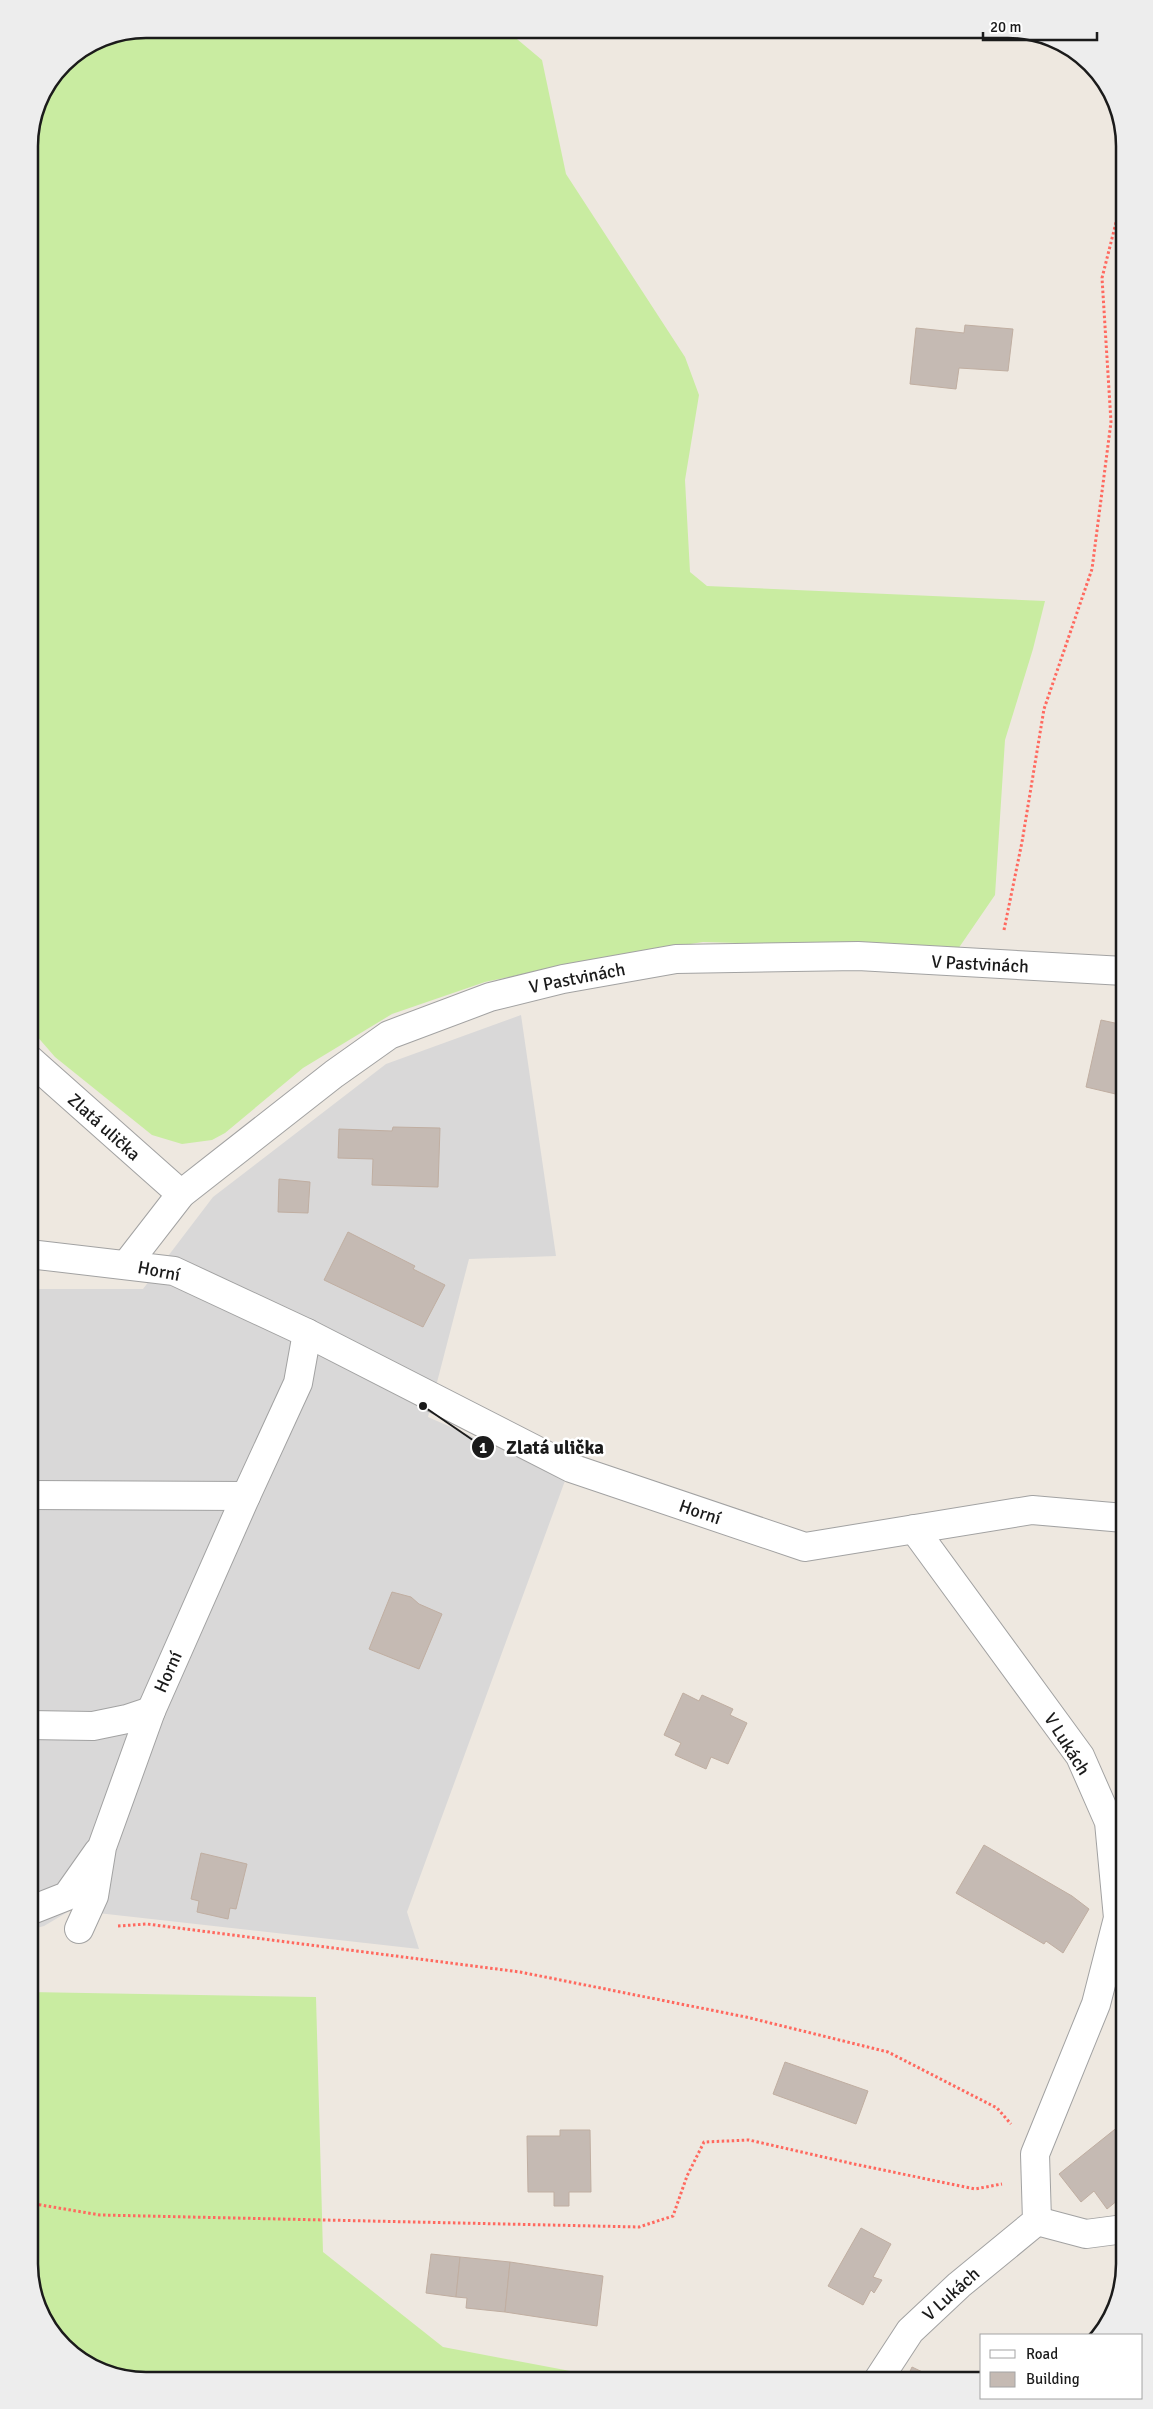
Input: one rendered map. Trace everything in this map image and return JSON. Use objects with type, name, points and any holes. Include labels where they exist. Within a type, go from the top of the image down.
[{"type":"street","name":"V Pastvinách","points":[[126,1265],[181,1194],[334,1074],[389,1035],[490,997],[563,979],[676,959],[858,956],[1116,971]]},
{"type":"street","name":"Zlatá ulička","points":[[38,1067],[181,1194]]},
{"type":"street","name":"Horní","points":[[38,1255],[174,1271],[307,1333],[571,1468],[805,1547],[1032,1510],[1116,1517]]},
{"type":"street","name":"Horní","points":[[79,1929],[94,1896],[102,1847],[151,1711],[246,1496],[298,1384],[307,1333]]},
{"type":"street","points":[[38,1494],[246,1496]]},
{"type":"street","name":"V Lukách","points":[[914,1529],[1080,1756],[1109,1822],[1116,1897]]},
{"type":"street","name":"Horní","points":[[38,1725],[92,1726],[127,1719],[151,1711]]},
{"type":"street","name":"Horní","points":[[38,1907],[67,1896],[102,1847]]},
{"type":"street","name":"V Lukách","points":[[883,2372],[910,2331],[959,2285],[1037,2221],[1036,2166],[1096,2004],[1116,1926]]},
{"type":"street","points":[[1037,2221],[1086,2234],[1116,2231]]},
{"type":"path","points":[[997,965],[1022,842],[1044,709],[1092,569],[1111,422],[1102,278],[1116,223]]},
{"type":"path","points":[[38,2205],[100,2216],[639,2227],[672,2216],[687,2176],[704,2142],[749,2140],[975,2189],[1036,2166],[997,2108],[888,2052],[746,2017],[520,1972],[147,1924],[79,1929]]},
{"type":"shaded area","points":[[521,1015],[556,1256],[469,1259],[428,1417],[566,1478],[407,1912],[419,1949],[71,1910],[38,1928],[38,1289],[143,1289],[213,1197],[386,1064]]},
{"type":"green space","points":[[131,38],[516,38],[542,60],[566,174],[685,357],[699,395],[685,480],[690,572],[707,586],[1045,601],[1033,649],[1005,740],[995,895],[958,949],[703,942],[589,960],[485,982],[392,1014],[303,1068],[225,1133],[212,1140],[182,1144],[152,1135],[55,1057],[38,1037],[38,131],[43,111],[56,85],[74,64],[91,52],[111,43]]},
{"type":"green space","points":[[38,1992],[316,1997],[323,2252],[443,2347],[573,2371],[131,2371],[117,2368],[91,2357],[69,2340],[52,2318],[46,2305],[38,2271]]},
{"type":"building","points":[[965,325],[1013,329],[1008,371],[959,368],[956,389],[910,384],[916,328],[964,333]]},
{"type":"building","points":[[1101,1020],[1116,1023],[1116,1094],[1086,1087]]},
{"type":"building","points":[[393,1127],[440,1128],[438,1187],[372,1185],[373,1159],[338,1158],[339,1129],[392,1131]]},
{"type":"building","points":[[279,1179],[310,1182],[308,1213],[278,1212]]},
{"type":"building","points":[[348,1232],[415,1266],[413,1269],[445,1285],[423,1327],[324,1280]]},
{"type":"building","points":[[392,1592],[411,1597],[419,1604],[442,1614],[419,1669],[369,1649]]},
{"type":"building","points":[[683,1693],[699,1701],[702,1695],[733,1709],[730,1715],[747,1723],[728,1764],[711,1757],[706,1769],[675,1755],[681,1743],[664,1735]]},
{"type":"building","points":[[984,1845],[1072,1896],[1089,1909],[1063,1953],[1046,1941],[1044,1944],[956,1893]]},
{"type":"building","points":[[201,1853],[247,1864],[236,1909],[230,1908],[228,1919],[197,1912],[199,1901],[191,1899]]},
{"type":"building","points":[[785,2062],[868,2091],[856,2124],[773,2094]]},
{"type":"building","points":[[1116,2128],[1116,2202],[1107,2209],[1094,2191],[1081,2202],[1059,2174]]},
{"type":"building","points":[[560,2130],[590,2130],[591,2192],[569,2192],[569,2206],[554,2206],[554,2192],[528,2192],[527,2136],[560,2136]]},
{"type":"building","points":[[861,2228],[891,2244],[873,2277],[882,2280],[874,2293],[871,2290],[863,2305],[828,2286]]},
{"type":"building","points":[[431,2254],[460,2257],[456,2297],[426,2293]]},
{"type":"building","points":[[460,2257],[510,2262],[505,2312],[466,2308],[467,2298],[456,2297]]},
{"type":"building","points":[[510,2262],[603,2276],[597,2326],[505,2312]]},
{"type":"building","points":[[912,2367],[922,2372],[910,2372]]},
{"type":"place","name":"Zlatá ulička","points":[[423,1406]]}]
